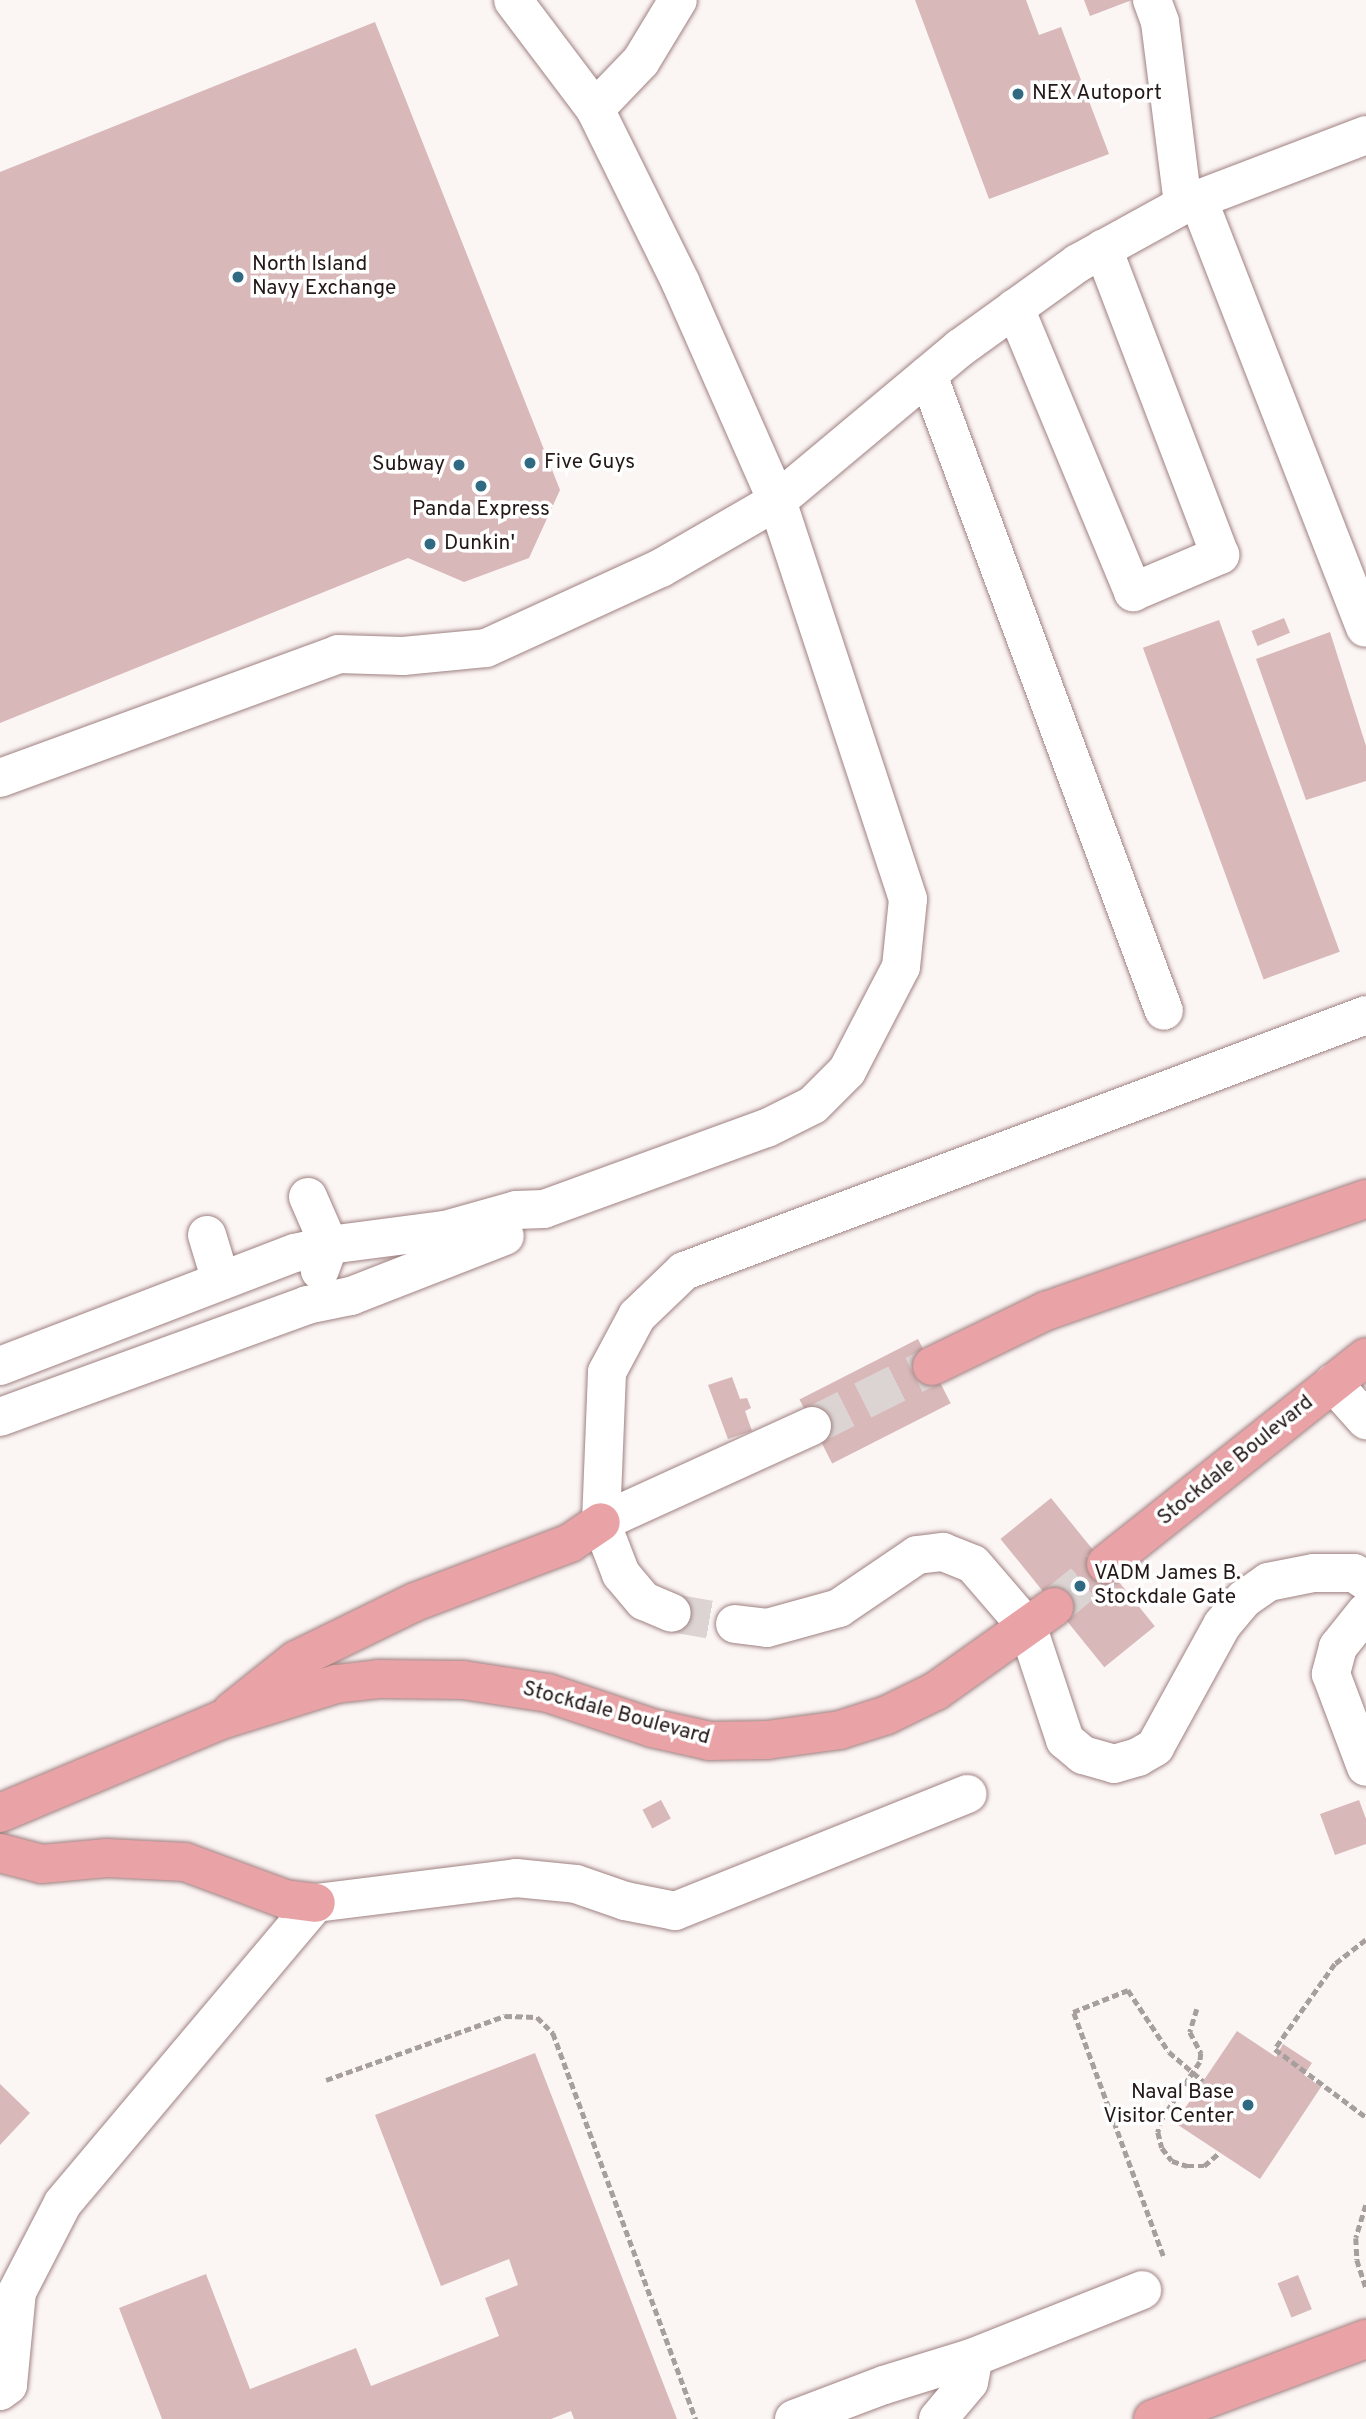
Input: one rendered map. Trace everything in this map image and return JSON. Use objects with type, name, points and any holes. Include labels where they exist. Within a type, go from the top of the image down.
[{"type":"main road","points":[[932,1366],[1046,1311],[1366,1199]]},
{"type":"main road","name":"Stockdale Boulevard","points":[[1106,1564],[1366,1357]]},
{"type":"main road","points":[[221,1720],[296,1660],[415,1602],[570,1543],[601,1522]]},
{"type":"main road","name":"Stockdale Boulevard","points":[[0,1813],[221,1720],[336,1685],[426,1677],[548,1693],[652,1728],[710,1741],[792,1738],[840,1730],[887,1716],[964,1673],[1041,1617]]},
{"type":"main road","points":[[0,1853],[42,1864],[107,1858],[185,1862],[285,1899],[316,1903]]},
{"type":"main road","points":[[1153,2419],[1200,2410],[1366,2339]]},
{"type":"street","points":[[0,1366],[295,1253],[329,1245],[445,1230],[516,1210],[544,1209],[767,1128],[813,1105],[847,1071],[901,967],[908,899],[777,501],[681,283],[595,109],[513,0]]},
{"type":"street","points":[[595,109],[642,61],[678,0]]},
{"type":"street","points":[[1152,0],[1160,22],[1190,202],[1365,628]]},
{"type":"street","points":[[0,778],[338,654],[403,656],[486,648],[661,568],[777,501],[928,375],[1015,308],[1103,249],[1190,202],[1366,135]]},
{"type":"street","points":[[1015,308],[1133,592],[1220,555],[1103,249]]},
{"type":"street","points":[[928,375],[1164,1012]]},
{"type":"street","points":[[672,1613],[644,1601],[621,1574],[601,1522],[607,1372],[637,1316],[684,1270],[1366,1015]]},
{"type":"street","points":[[307,1197],[329,1245],[307,1305]]},
{"type":"street","points":[[0,1418],[307,1305],[351,1296],[519,1230],[544,1209]]},
{"type":"street","points":[[207,1235],[220,1281]]},
{"type":"street","points":[[1333,1383],[1366,1420]]},
{"type":"street","points":[[601,1522],[812,1426]]},
{"type":"street","points":[[735,1624],[767,1628],[830,1611],[862,1595],[918,1555],[943,1552],[972,1564],[1041,1617],[1065,1740],[1083,1755],[1114,1764],[1138,1757],[1155,1746],[1171,1723],[1222,1625],[1252,1593],[1268,1582],[1314,1573],[1354,1573],[1366,1581]]},
{"type":"street","points":[[1366,1612],[1338,1647],[1331,1674],[1366,1767]]},
{"type":"street","points":[[0,2391],[8,2385],[18,2292],[63,2203],[316,1903],[516,1878],[576,1884],[594,1892],[675,1911],[967,1794]]},
{"type":"street","points":[[794,2419],[884,2385],[974,2357],[1153,2275]]},
{"type":"street","points":[[938,2419],[969,2382],[974,2357]]},
{"type":"path","points":[[1366,1940],[1335,1964],[1275,2049],[1366,2117]]},
{"type":"path","points":[[1153,2275],[1073,2012],[1128,1990],[1169,2052],[1203,2081]]},
{"type":"path","points":[[1198,2009],[1190,2032],[1201,2053],[1200,2062],[1163,2119],[1158,2132],[1162,2148],[1172,2161],[1187,2166],[1204,2166],[1220,2152]]},
{"type":"path","points":[[326,2080],[505,2016],[537,2017],[553,2033],[696,2419]]},
{"type":"path","points":[[1366,2205],[1356,2238],[1357,2260],[1366,2288]]},
{"type":"building","name":"NEX Autoport","points":[[915,0],[1026,0],[1039,35],[1061,27],[1109,154],[989,199]]},
{"type":"building","points":[[1084,0],[1132,0],[1090,16]]},
{"type":"building","name":"North Island Navy Exchange","points":[[375,22],[560,490],[529,558],[464,582],[408,558],[0,723],[0,172]]},
{"type":"building","points":[[1284,618],[1290,633],[1258,646],[1252,631]]},
{"type":"building","points":[[1219,620],[1340,952],[1264,979],[1143,648]]},
{"type":"building","points":[[1330,632],[1366,746],[1366,781],[1306,800],[1256,659]]},
{"type":"building","points":[[918,1339],[951,1403],[832,1464],[799,1399]]},
{"type":"building","points":[[732,1377],[740,1399],[747,1398],[751,1408],[745,1411],[752,1431],[728,1439],[708,1385]]},
{"type":"building","name":"VADM James B. Stockdale Gate","points":[[1051,1498],[1155,1626],[1104,1667],[1000,1539]]},
{"type":"building","points":[[661,1800],[671,1819],[652,1828],[642,1810]]},
{"type":"building","points":[[1359,1800],[1366,1819],[1366,1844],[1335,1855],[1320,1814]]},
{"type":"building","name":"Naval Base Visitor Center","points":[[1237,2031],[1276,2057],[1283,2044],[1312,2063],[1304,2075],[1321,2087],[1260,2179],[1175,2123]]},
{"type":"building","points":[[535,2053],[677,2419],[574,2419],[571,2411],[551,2419],[162,2419],[119,2308],[206,2274],[250,2389],[356,2348],[371,2386],[499,2336],[485,2298],[518,2285],[509,2259],[441,2286],[375,2115]]},
{"type":"building","points":[[0,2084],[30,2113],[0,2145]]},
{"type":"building","points":[[1298,2275],[1312,2309],[1291,2318],[1278,2283]]},
{"type":"tunnel","points":[[812,1426],[932,1366]]},
{"type":"tunnel","points":[[1054,1607],[1106,1564]]},
{"type":"tunnel","points":[[672,1613],[735,1624]]},
{"type":"place","name":"NEX Autoport","points":[[1018,94]]},
{"type":"place","name":"North Island Navy Exchange","points":[[238,277]]},
{"type":"place","name":"Five Guys","points":[[530,463]]},
{"type":"place","name":"Subway","points":[[459,465]]},
{"type":"place","name":"Panda Express","points":[[481,486]]},
{"type":"place","name":"Dunkin'","points":[[430,544]]},
{"type":"place","name":"VADM James B. Stockdale Gate","points":[[1080,1586]]},
{"type":"place","name":"Naval Base Visitor Center","points":[[1248,2105]]}]
